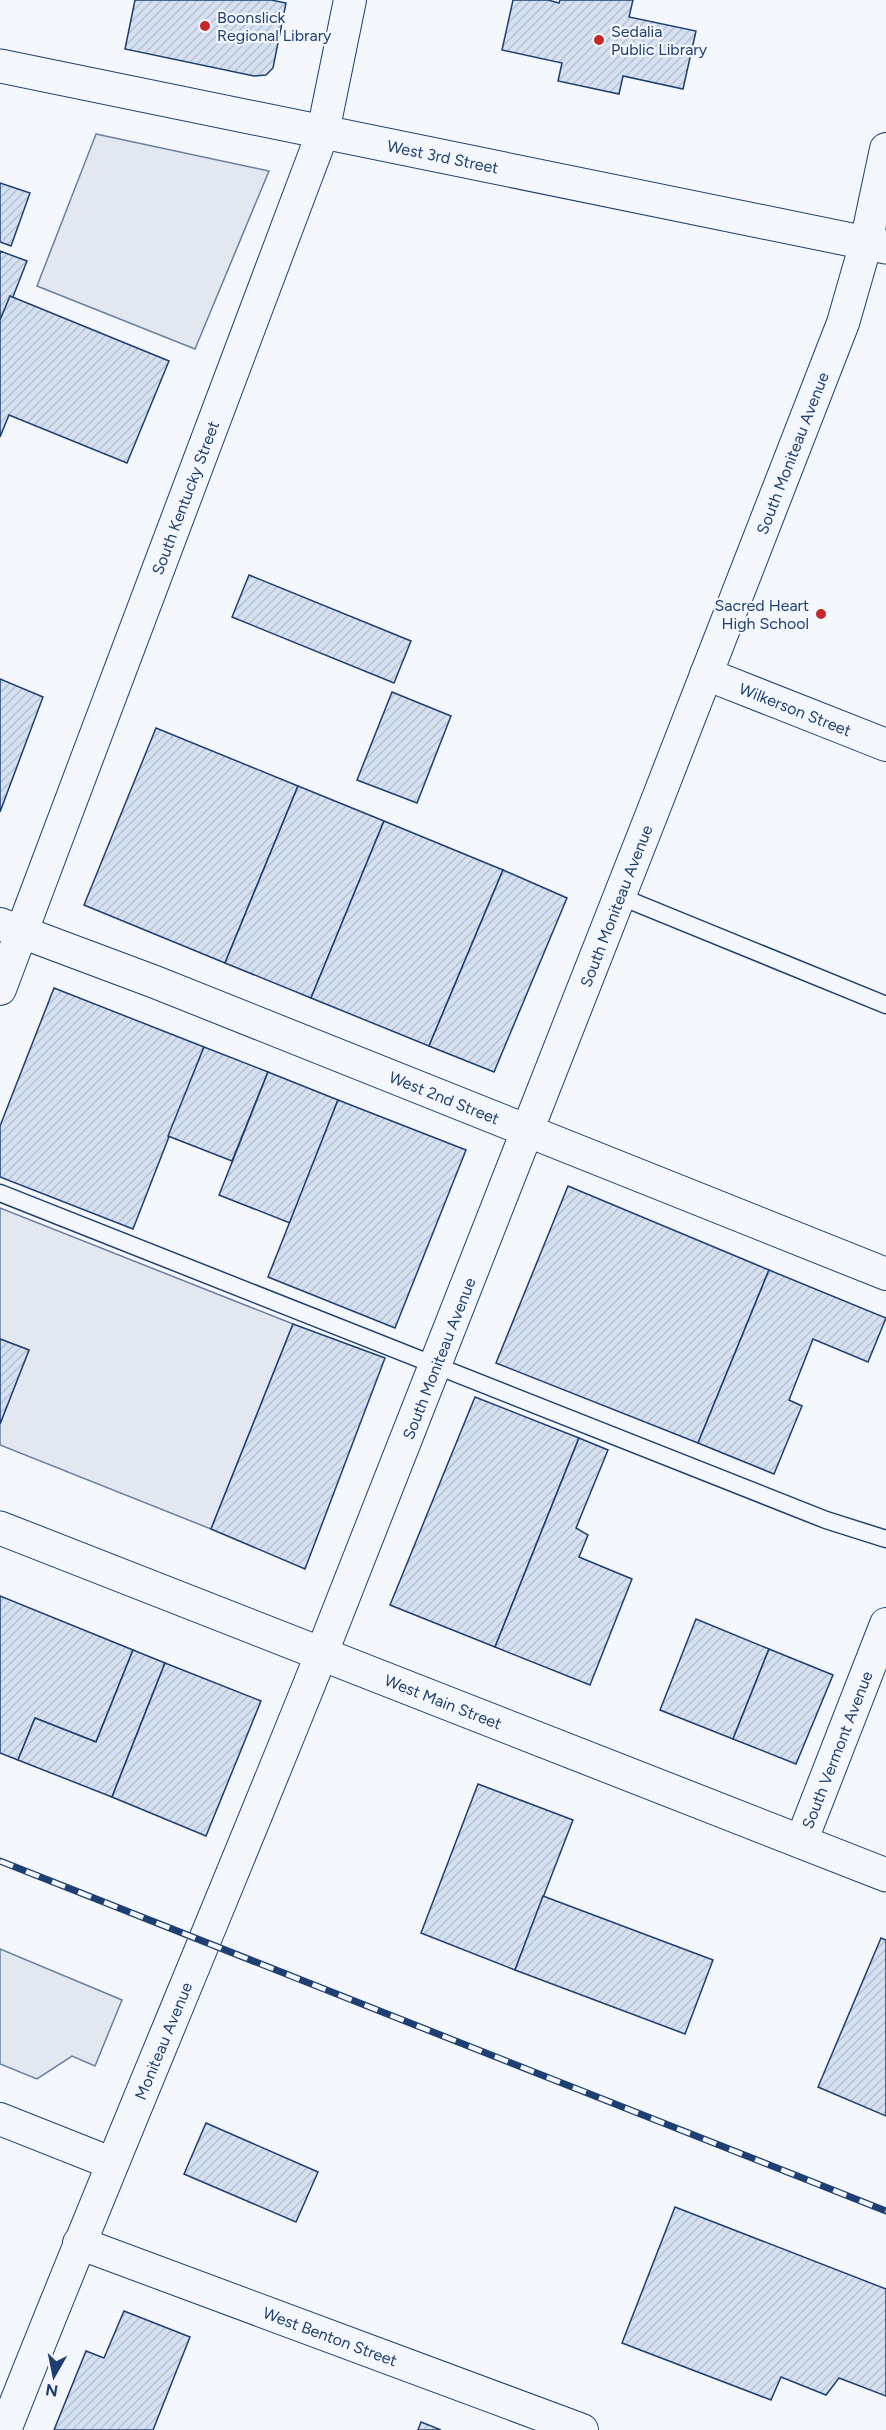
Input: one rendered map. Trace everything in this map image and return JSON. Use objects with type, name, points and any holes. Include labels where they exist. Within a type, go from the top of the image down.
[{"type":"main road","name":"West 3rd Street","points":[[0,66],[876,245]]},
{"type":"main road","name":"West Main Street","points":[[0,1528],[886,1875]]},
{"type":"street","name":"South Kentucky Street","points":[[0,989],[11,928],[323,132],[350,0]]},
{"type":"street","name":"South Moniteau Avenue","points":[[321,1653],[843,323],[876,245],[886,149]]},
{"type":"street","name":"Wilkerson Street","points":[[706,674],[886,745]]},
{"type":"street","name":"West 2nd Street","points":[[11,928],[155,982],[886,1274]]},
{"type":"street","name":"South Vermont Avenue","points":[[801,1842],[886,1624]]},
{"type":"street","name":"Moniteau Avenue","points":[[5,2430],[111,2163],[205,1942],[321,1653]]},
{"type":"street","points":[[0,2119],[111,2163]]},
{"type":"street","name":"West Benton Street","points":[[79,2243],[582,2430]]},
{"type":"lane","points":[[619,896],[886,1005]]},
{"type":"lane","points":[[0,1193],[826,1520],[886,1539]]},
{"type":"shaded area","points":[[96,134],[269,171],[195,349],[37,286]]},
{"type":"shaded area","points":[[0,1208],[293,1324],[211,1529],[0,1445],[0,1424],[29,1350],[0,1339]]},
{"type":"shaded area","points":[[0,1949],[122,2000],[95,2066],[72,2056],[37,2079],[0,2064]]},
{"type":"building","name":"Boonslick Regional Library","points":[[135,0],[271,0],[286,3],[273,68],[266,75],[254,76],[125,49]]},
{"type":"building","name":"Sedalia Public Library","points":[[513,0],[548,0],[559,3],[560,0],[633,0],[629,17],[696,31],[683,89],[623,76],[619,94],[558,81],[562,63],[502,50]]},
{"type":"building","points":[[0,183],[30,193],[11,246],[0,242]]},
{"type":"building","points":[[0,251],[27,261],[0,330]]},
{"type":"building","points":[[10,296],[169,361],[127,463],[9,415],[0,437],[0,320]]},
{"type":"building","points":[[249,575],[411,641],[394,683],[232,617]]},
{"type":"building","points":[[0,679],[43,697],[0,812]]},
{"type":"building","points":[[392,692],[451,716],[417,803],[357,780]]},
{"type":"building","points":[[156,728],[298,786],[225,963],[84,905]]},
{"type":"building","points":[[298,786],[384,821],[311,998],[225,963]]},
{"type":"building","points":[[384,821],[503,870],[429,1046],[311,998]]},
{"type":"building","points":[[503,870],[567,898],[494,1072],[429,1046]]},
{"type":"building","points":[[54,988],[204,1047],[133,1229],[0,1177],[0,1126]]},
{"type":"building","points":[[204,1047],[268,1072],[232,1161],[168,1136]]},
{"type":"building","points":[[268,1072],[338,1100],[290,1223],[219,1195]]},
{"type":"building","points":[[338,1100],[466,1150],[395,1328],[268,1277]]},
{"type":"building","points":[[568,1186],[769,1270],[698,1443],[496,1363]]},
{"type":"building","points":[[769,1270],[886,1318],[868,1362],[813,1339],[789,1400],[802,1406],[774,1474],[698,1443]]},
{"type":"building","points":[[293,1324],[385,1358],[305,1569],[211,1529]]},
{"type":"building","points":[[0,1339],[29,1350],[0,1424]]},
{"type":"building","points":[[475,1397],[579,1438],[495,1647],[390,1605]]},
{"type":"building","points":[[579,1438],[608,1450],[576,1528],[588,1535],[579,1557],[632,1579],[590,1685],[495,1647]]},
{"type":"building","points":[[0,1596],[133,1650],[96,1742],[35,1718],[18,1760],[0,1753]]},
{"type":"building","points":[[696,1619],[769,1649],[733,1739],[660,1710]]},
{"type":"building","points":[[769,1649],[833,1675],[796,1764],[733,1739]]},
{"type":"building","points":[[133,1650],[165,1663],[112,1797],[18,1760],[35,1718],[96,1742]]},
{"type":"building","points":[[165,1663],[261,1701],[206,1836],[112,1797]]},
{"type":"building","points":[[478,1784],[573,1820],[515,1970],[421,1933]]},
{"type":"building","points":[[543,1896],[713,1960],[685,2034],[515,1970]]},
{"type":"building","points":[[881,1938],[886,1940],[886,2116],[818,2087]]},
{"type":"building","points":[[206,2123],[318,2172],[296,2222],[184,2174]]},
{"type":"building","points":[[675,2207],[886,2289],[886,2396],[839,2378],[826,2395],[781,2377],[771,2400],[622,2343]]},
{"type":"building","points":[[124,2311],[190,2337],[153,2430],[54,2430],[86,2351],[104,2358]]},
{"type":"building","points":[[421,2422],[441,2430],[418,2430]]},
{"type":"railway","points":[[0,1861],[886,2211]]},
{"type":"place","name":"Boonslick Regional Library","points":[[205,26]]},
{"type":"place","name":"Sedalia Public Library","points":[[599,40]]},
{"type":"place","name":"Sacred Heart High School","points":[[821,614]]}]
